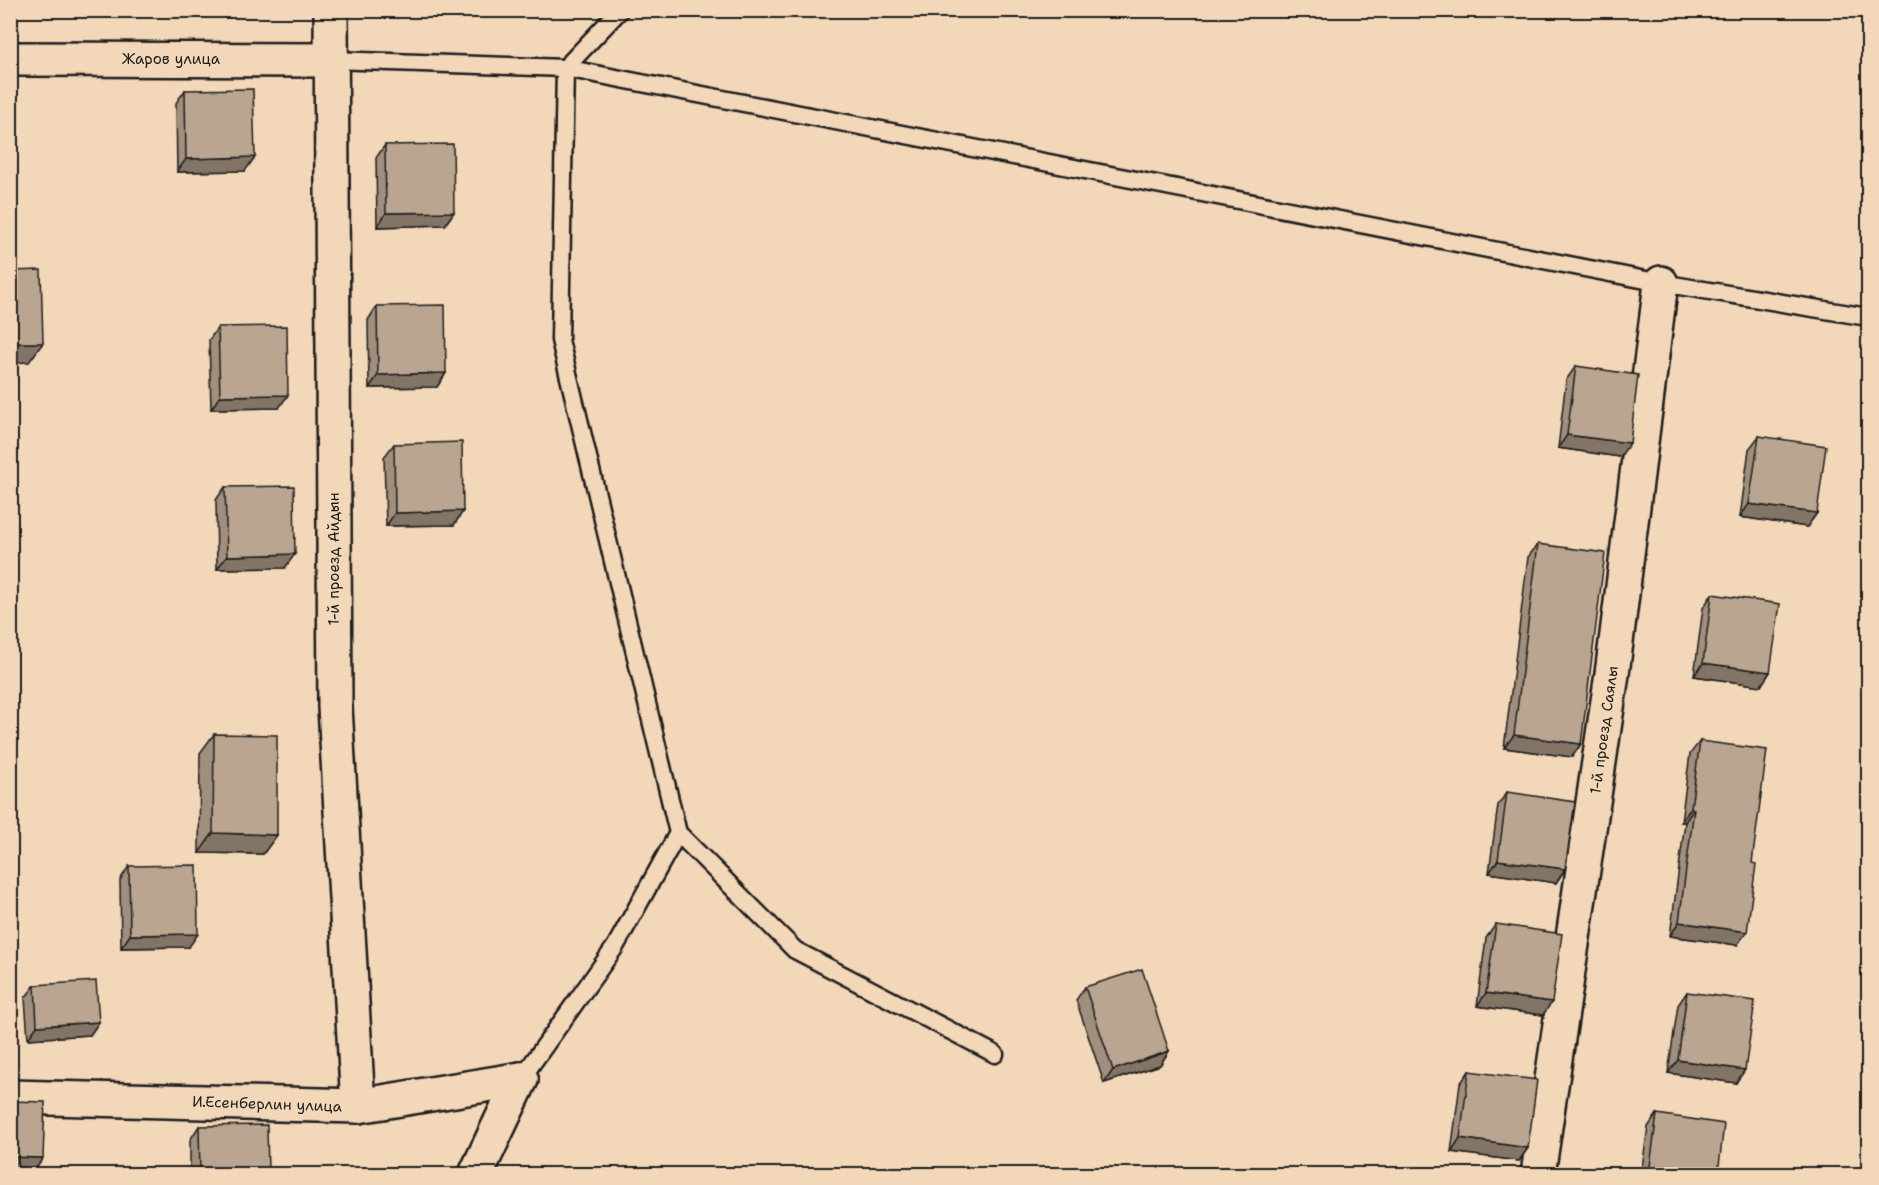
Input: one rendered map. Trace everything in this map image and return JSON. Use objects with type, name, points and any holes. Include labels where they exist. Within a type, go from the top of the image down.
[{"type":"street","name":"1-й проезд Айдын","points":[[331,10],[335,707],[358,1106]]},
{"type":"street","name":"Жаров улица","points":[[10,59],[331,60]]},
{"type":"street","name":"1-й проезд Саялы","points":[[1538,1174],[1612,674],[1661,283]]},
{"type":"street","name":"И.Есенберлин улица","points":[[10,1097],[358,1106],[521,1079]]},
{"type":"street","points":[[476,1174],[521,1079]]},
{"type":"lane","points":[[620,10],[565,68],[560,340],[678,833],[795,950],[995,1054]]},
{"type":"lane","points":[[331,60],[565,68],[1661,283],[1869,317]]},
{"type":"lane","points":[[521,1079],[615,947],[678,833]]},
{"type":"building","points":[[253,89],[255,157],[186,159],[185,90]]},
{"type":"building","points":[[453,144],[454,212],[386,213],[385,145]]},
{"type":"building","points":[[41,270],[43,343],[10,343],[10,271]]},
{"type":"building","points":[[445,305],[446,373],[378,375],[377,306]]},
{"type":"building","points":[[287,326],[288,395],[220,396],[218,327]]},
{"type":"building","points":[[1576,366],[1638,375],[1630,443],[1567,435]]},
{"type":"building","points":[[1759,436],[1826,446],[1817,513],[1749,504]]},
{"type":"building","points":[[462,442],[463,511],[395,513],[394,444]]},
{"type":"building","points":[[294,486],[295,554],[227,556],[225,487]]},
{"type":"building","points":[[1538,544],[1605,553],[1581,744],[1514,735]]},
{"type":"building","points":[[1712,594],[1780,604],[1770,672],[1703,663]]},
{"type":"building","points":[[214,734],[277,735],[277,835],[213,833]]},
{"type":"building","points":[[1700,741],[1767,750],[1752,863],[1756,864],[1747,932],[1679,922],[1694,809],[1691,808]]},
{"type":"building","points":[[1507,792],[1575,802],[1565,869],[1498,860]]},
{"type":"building","points":[[197,865],[198,934],[130,935],[129,866]]},
{"type":"building","points":[[1496,924],[1562,934],[1552,1002],[1486,993]]},
{"type":"building","points":[[1142,969],[1169,1051],[1113,1070],[1085,987]]},
{"type":"building","points":[[96,981],[99,1022],[37,1026],[35,985]]},
{"type":"building","points":[[1687,992],[1755,1001],[1745,1070],[1678,1060]]},
{"type":"building","points":[[1469,1071],[1537,1080],[1528,1148],[1460,1138]]},
{"type":"building","points":[[10,1101],[45,1102],[43,1158],[10,1157]]},
{"type":"building","points":[[1657,1114],[1724,1124],[1718,1174],[1649,1174]]},
{"type":"building","points":[[267,1125],[268,1174],[200,1174],[199,1126]]}]
